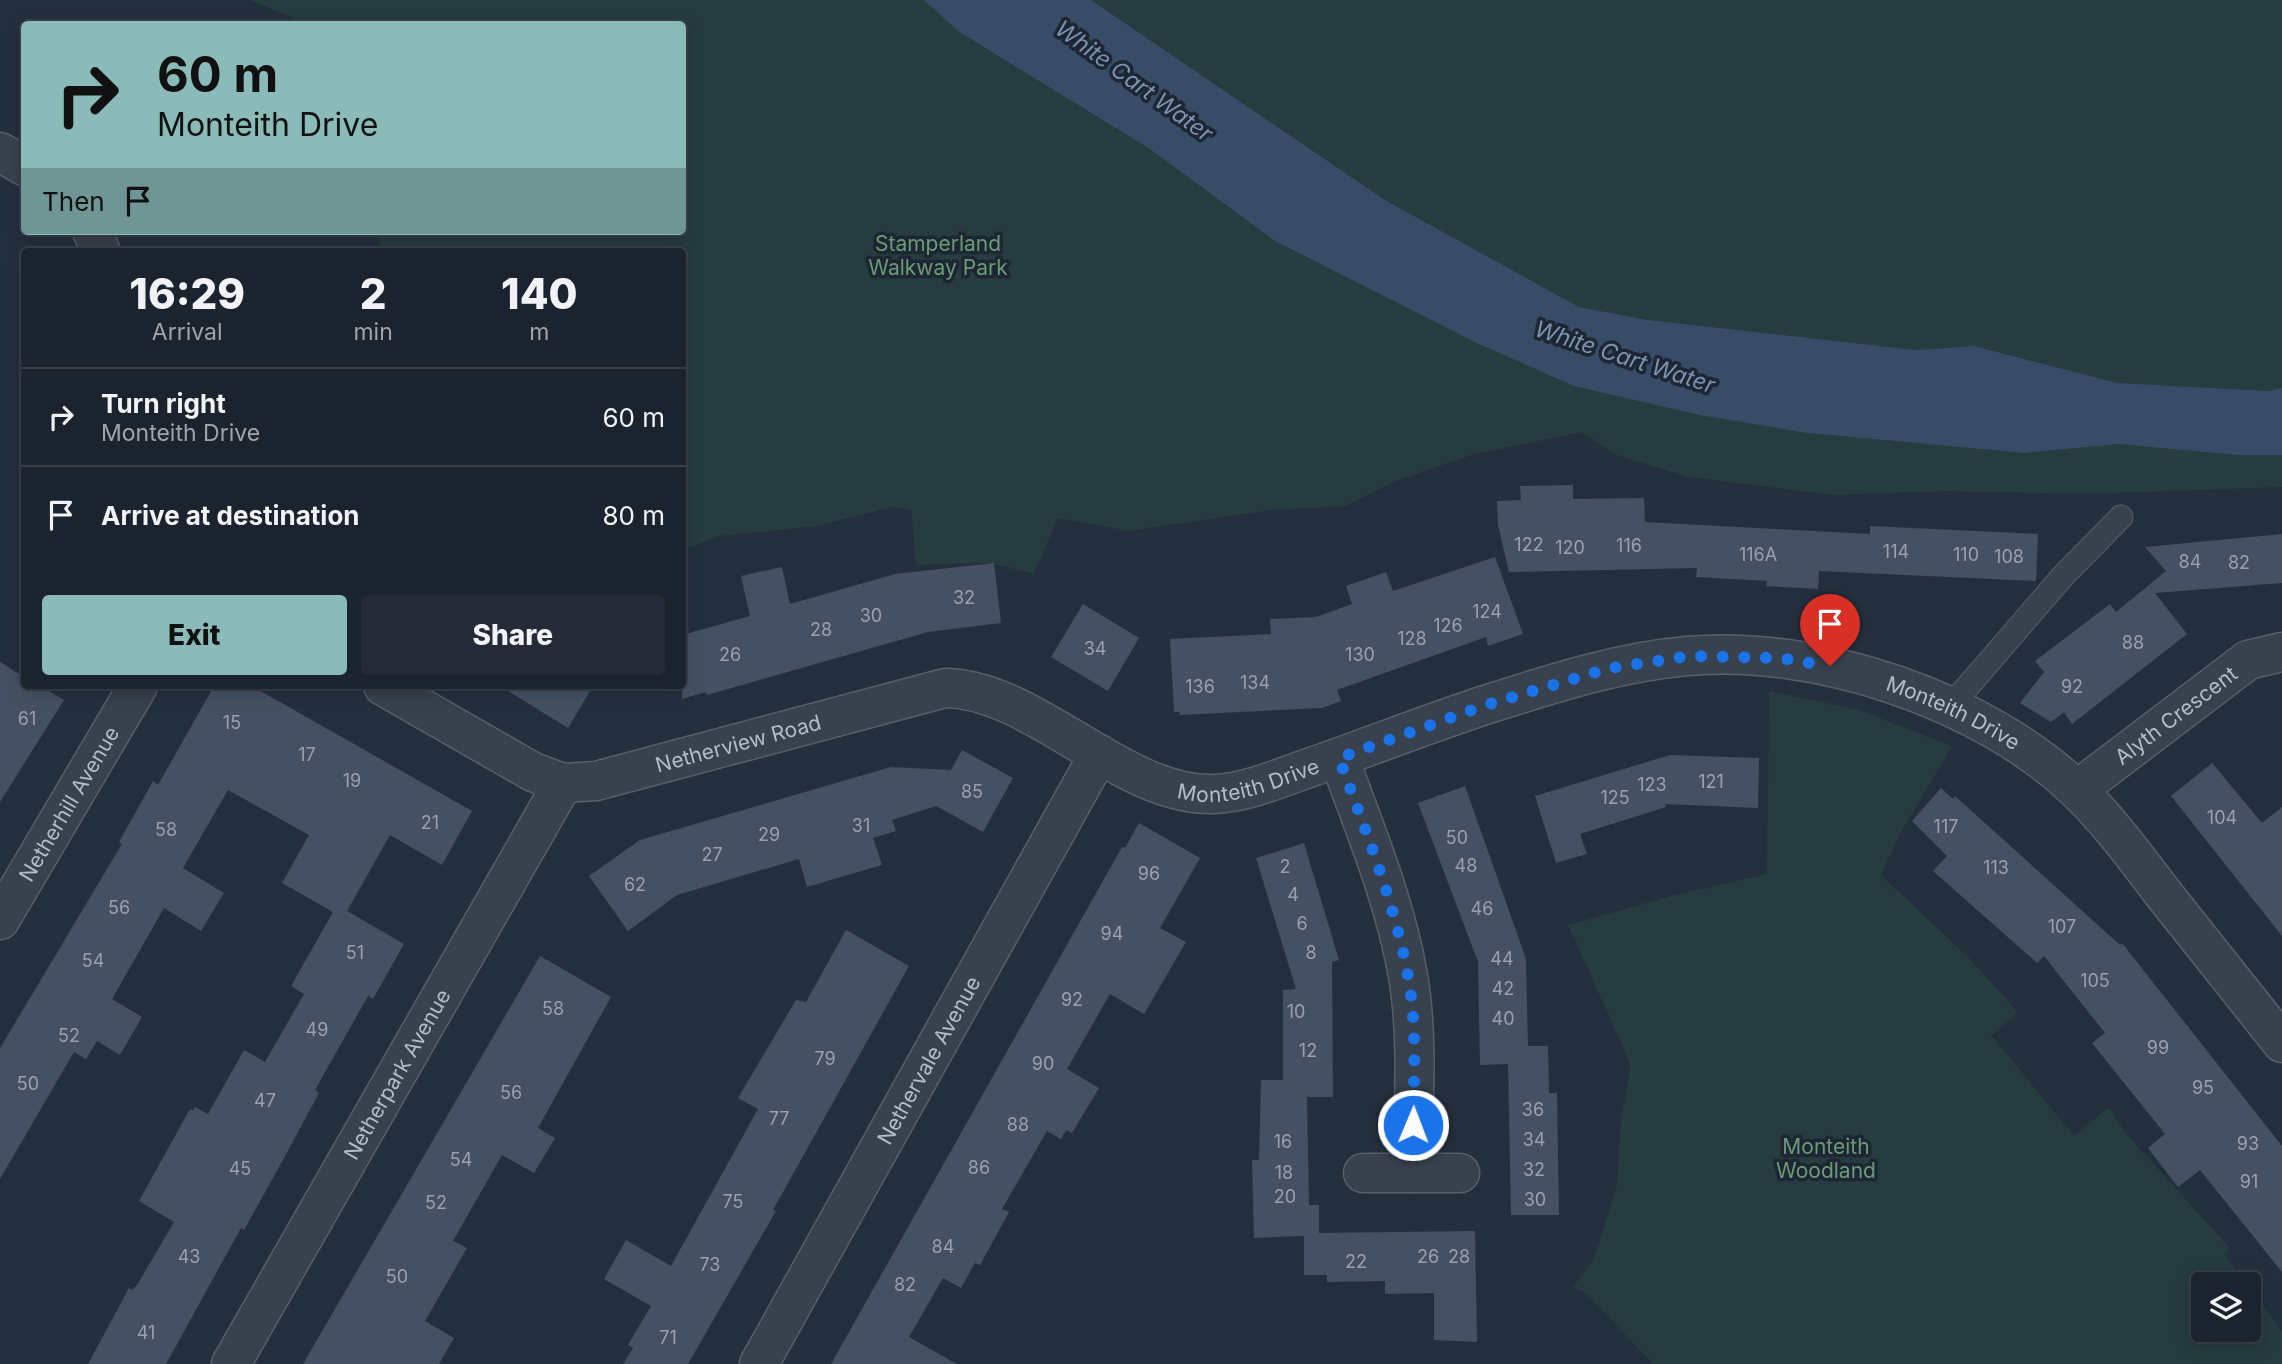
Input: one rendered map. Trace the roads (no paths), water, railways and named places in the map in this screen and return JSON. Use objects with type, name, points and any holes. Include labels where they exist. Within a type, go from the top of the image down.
[{"type":"street","points":[[0,152],[21,164]]},
{"type":"street","name":"Alyth Crescent","points":[[2077,790],[2248,660],[2282,652]]},
{"type":"street","name":"Monteith Drive","points":[[1099,754],[1156,781],[1215,794],[1255,787],[1486,705],[1610,668],[1690,656],[1779,658],[1856,670],[1950,707],[2006,736],[2077,790],[2115,831],[2282,1044]]},
{"type":"street","name":"Netherview Road","points":[[388,689],[533,772],[563,783],[596,781],[945,688],[971,688],[1003,701],[1099,754]]},
{"type":"street","name":"Netherhill Avenue","points":[[0,920],[136,689]]},
{"type":"street","name":"Nethervale Avenue","points":[[759,1364],[1099,754]]},
{"type":"street","points":[[1339,758],[1391,900],[1408,978],[1414,1051],[1412,1173]]},
{"type":"street","name":"Netherpark Avenue","points":[[231,1364],[563,783]]},
{"type":"street","points":[[1363,1173],[1460,1173]]},
{"type":"lane","points":[[1950,707],[2063,576],[2121,517]]},
{"type":"water","name":"White Cart Water","points":[[924,0],[1091,0],[1385,200],[1579,307],[1648,320],[1916,350],[1974,346],[2118,383],[2269,391],[2282,388],[2282,455],[2236,455],[2119,444],[2024,453],[1808,433],[1700,415],[1574,386],[1477,343],[1275,241],[1150,149],[958,31]]},
{"type":"park label","name":"Stamperland Walkway Park","points":[[938,255]]},
{"type":"park label","name":"Monteith Woodland","points":[[1826,1158]]}]
